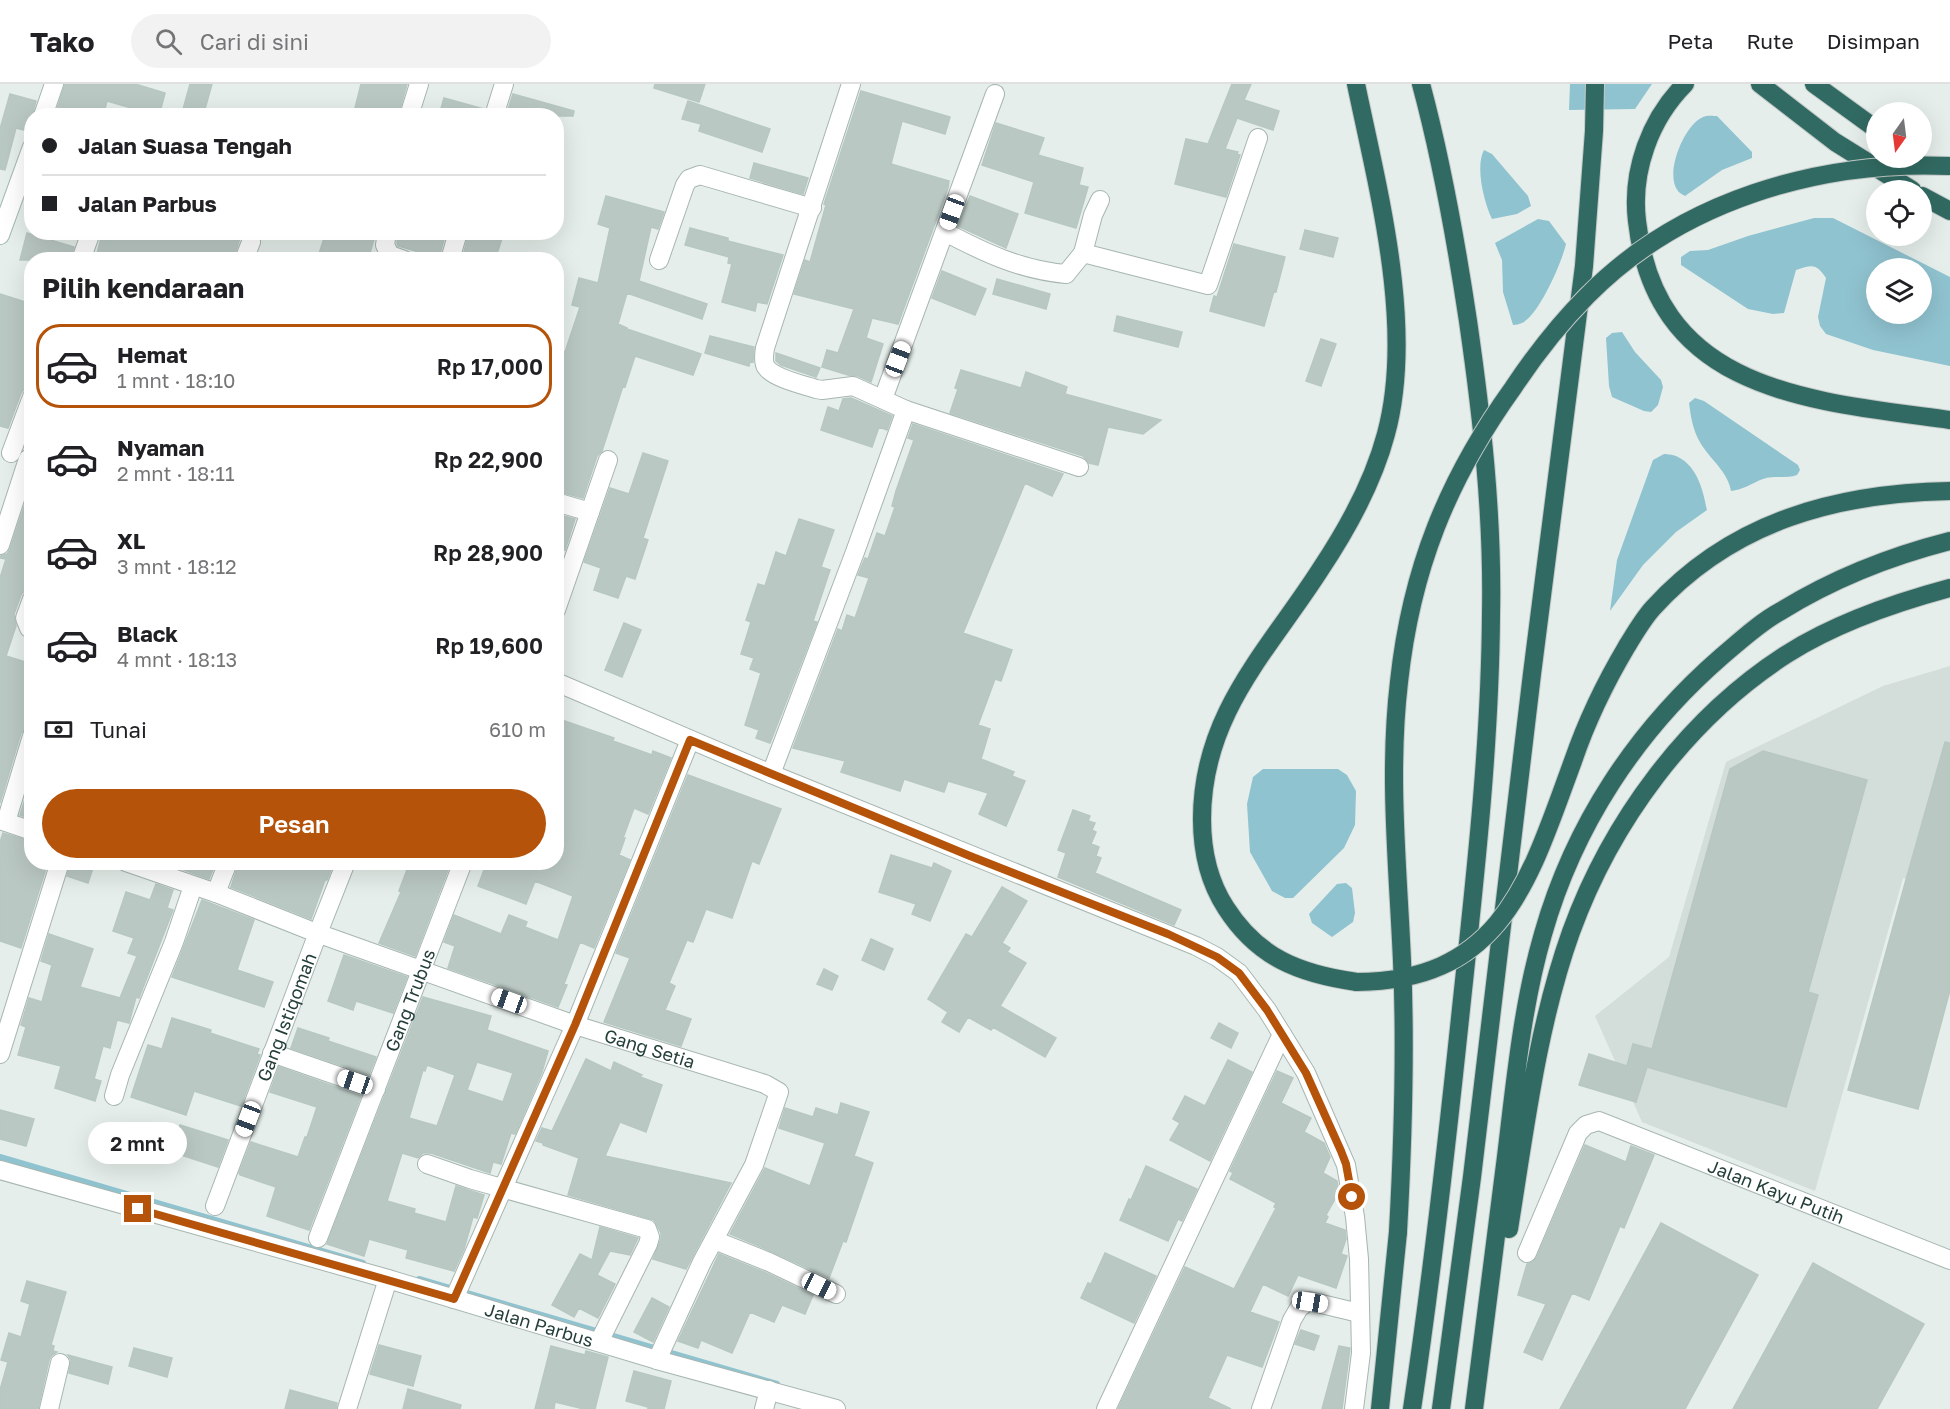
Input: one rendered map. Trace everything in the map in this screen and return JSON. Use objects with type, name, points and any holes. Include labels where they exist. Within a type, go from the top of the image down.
[{"type":"highway","points":[[1356,84],[1390,258],[1396,356],[1392,408],[1379,459],[1337,544],[1257,659],[1222,723],[1209,760],[1202,800],[1202,834],[1207,867],[1219,898],[1236,924],[1256,944],[1278,960],[1302,971],[1329,978],[1356,982],[1384,982],[1436,969],[1459,957],[1481,940],[1500,920],[1519,893],[1545,840],[1581,739],[1605,683],[1652,610],[1676,585],[1705,561],[1733,544],[1762,528],[1803,512],[1825,505],[1884,495],[1950,491]]},
{"type":"highway","points":[[1412,1409],[1440,1205],[1486,769],[1491,612],[1490,535],[1476,380],[1445,184],[1422,84]]},
{"type":"highway","points":[[1441,1409],[1472,1177],[1530,686],[1584,266],[1595,84]]},
{"type":"highway","points":[[1685,84],[1654,126],[1645,147],[1636,192],[1638,236],[1645,263],[1653,287],[1667,313],[1683,334],[1727,368],[1751,380],[1810,397],[1950,420]]},
{"type":"highway","points":[[1760,84],[1835,142],[1896,180]]},
{"type":"highway","points":[[1814,84],[1866,122]]},
{"type":"highway","points":[[1932,164],[1950,173]]},
{"type":"highway","points":[[1380,1409],[1398,1232],[1405,1071],[1402,960],[1394,817],[1394,751],[1398,684],[1408,617],[1417,579],[1427,548],[1462,468],[1485,427],[1561,323],[1589,293],[1621,265],[1655,241],[1691,220],[1761,190],[1842,171],[1950,166]]},
{"type":"highway","points":[[1932,201],[1950,211]]},
{"type":"highway","points":[[1474,1409],[1515,1079],[1533,975],[1542,935],[1554,901],[1586,825],[1609,785],[1640,741],[1670,705],[1740,640],[1778,612],[1820,589],[1867,568],[1919,549],[1950,541]]},
{"type":"highway","points":[[1479,1409],[1531,1089],[1549,1007],[1571,933],[1594,877],[1609,849],[1640,798],[1679,748],[1732,696],[1761,672],[1787,654],[1851,621],[1890,606],[1950,588]]},
{"type":"street","points":[[46,108],[54,84]]},
{"type":"street","points":[[412,108],[419,84]]},
{"type":"street","points":[[497,108],[504,84]]},
{"type":"street","points":[[851,84],[765,348],[765,367],[776,375],[816,389],[853,386],[906,410],[1079,467]]},
{"type":"street","points":[[883,399],[995,94]]},
{"type":"street","points":[[1083,254],[1208,285],[1258,138]]},
{"type":"street","points":[[0,235],[24,169]]},
{"type":"street","points":[[659,260],[685,185],[694,177],[700,175],[812,208]]},
{"type":"street","points":[[945,232],[987,254],[1046,272],[1066,274],[1083,254],[1093,215],[1100,200]]},
{"type":"street","points":[[247,252],[251,242]]},
{"type":"street","points":[[771,774],[906,410]]},
{"type":"street","points":[[0,545],[24,430]]},
{"type":"street","points":[[564,587],[608,460]]},
{"type":"street","points":[[564,504],[590,512]]},
{"type":"street","points":[[564,685],[771,774],[1196,946],[1217,957],[1239,973],[1267,1010],[1306,1073],[1346,1164],[1359,1259],[1361,1353],[1354,1409]]},
{"type":"street","points":[[457,1291],[575,1025],[690,740]]},
{"type":"street","points":[[24,759],[3,821],[24,828]]},
{"type":"street","points":[[0,1054],[58,870]]},
{"type":"street","name":"Gang Setia","points":[[148,870],[575,1025],[765,1084],[779,1092],[754,1165],[714,1240],[660,1353]]},
{"type":"street","points":[[216,893],[225,870]]},
{"type":"street","name":"Gang Istiqomah","points":[[214,1206],[343,870]]},
{"type":"street","name":"Gang Trubus","points":[[318,1238],[460,870]]},
{"type":"street","points":[[114,1096],[120,1075],[174,942],[193,886]]},
{"type":"street","points":[[1106,1409],[1282,1034]]},
{"type":"street","points":[[272,1053],[376,1089]]},
{"type":"street","name":"Jalan Kayu Putih","points":[[1527,1252],[1578,1133],[1590,1123],[1604,1122],[1950,1260]]},
{"type":"street","points":[[427,1164],[470,1179],[647,1229],[650,1233],[648,1244],[601,1338]]},
{"type":"street","name":"Jalan Parbus","points":[[0,1170],[388,1279],[457,1291],[601,1338],[660,1353],[769,1390],[836,1409]]},
{"type":"street","points":[[714,1240],[769,1262],[836,1294]]},
{"type":"street","points":[[347,1409],[388,1279]]},
{"type":"street","points":[[1261,1409],[1292,1320],[1299,1308],[1310,1302],[1359,1313]]},
{"type":"street","points":[[49,1409],[60,1363]]},
{"type":"street","points":[[764,1409],[769,1390]]},
{"type":"shaded area","points":[[1950,666],[1950,891],[1903,878],[1815,1191],[1642,1122],[1595,1016],[1669,957],[1726,762],[1883,686]]},
{"type":"water","points":[[1570,84],[1652,84],[1635,109],[1569,110]]},
{"type":"water","points":[[1705,116],[1717,116],[1752,152],[1752,158],[1722,170],[1685,196],[1678,192],[1674,183],[1673,173],[1678,151],[1683,139],[1696,122]]},
{"type":"water","points":[[1484,150],[1492,154],[1528,196],[1531,206],[1517,214],[1492,219],[1480,175],[1481,157]]},
{"type":"water","points":[[1814,218],[1833,218],[1866,235],[1866,246],[1889,246],[1912,258],[1866,258],[1866,324],[1932,324],[1932,268],[1950,277],[1950,366],[1873,350],[1826,334],[1820,326],[1818,317],[1826,278],[1813,266],[1796,270],[1784,313],[1773,314],[1748,309],[1681,265],[1681,257],[1690,251],[1708,250],[1748,236]]},
{"type":"water","points":[[1538,219],[1549,221],[1566,244],[1555,275],[1535,310],[1522,323],[1513,325],[1503,292],[1502,260],[1495,243]]},
{"type":"water","points":[[1622,332],[1635,352],[1661,380],[1663,387],[1658,405],[1651,412],[1612,397],[1609,386],[1606,338],[1612,333]]},
{"type":"water","points":[[1695,398],[1704,401],[1798,465],[1800,470],[1797,475],[1767,478],[1731,491],[1723,472],[1705,450],[1696,434],[1689,403]]},
{"type":"water","points":[[1664,454],[1677,456],[1685,461],[1695,473],[1707,510],[1676,532],[1643,565],[1610,611],[1617,560],[1653,460]]},
{"type":"water","points":[[1263,769],[1338,769],[1347,775],[1356,791],[1355,825],[1344,848],[1293,898],[1285,898],[1272,891],[1250,852],[1247,804],[1253,777]]},
{"type":"water","points":[[1346,883],[1352,888],[1355,913],[1353,922],[1332,937],[1312,923],[1309,914],[1337,884]]},
{"type":"building","points":[[65,84],[135,84],[165,93],[161,108],[131,108],[107,101],[105,108],[58,108]]},
{"type":"building","points":[[190,84],[212,84],[205,108],[183,108]]},
{"type":"building","points":[[361,84],[407,84],[400,108],[355,108]]},
{"type":"building","points":[[655,84],[705,84],[699,102],[654,88]]},
{"type":"building","points":[[1232,84],[1251,84],[1244,100],[1279,111],[1273,130],[1237,118],[1225,149],[1238,152],[1237,154],[1240,155],[1226,197],[1175,184],[1186,139],[1208,144]]},
{"type":"building","points":[[861,91],[950,117],[945,134],[902,121],[891,164],[949,181],[898,324],[872,318],[866,338],[883,344],[871,382],[858,376],[822,367],[827,350],[838,353],[854,309],[794,294],[805,260],[810,262],[826,205],[824,204]]},
{"type":"building","points":[[10,94],[36,101],[34,108],[24,108],[24,130],[16,128],[5,170],[0,169],[0,129]]},
{"type":"building","points":[[513,94],[563,108],[509,108]]},
{"type":"building","points":[[444,98],[480,108],[441,108]]},
{"type":"building","points":[[688,101],[770,129],[762,152],[699,131],[701,124],[682,119]]},
{"type":"building","points":[[564,108],[574,111],[573,116],[564,116]]},
{"type":"building","points":[[996,123],[1044,138],[1038,155],[1083,168],[1079,185],[1088,187],[1076,228],[1025,213],[1034,182],[982,165]]},
{"type":"building","points":[[754,163],[808,178],[803,194],[750,178]]},
{"type":"building","points":[[606,196],[664,212],[658,229],[651,227],[639,281],[707,304],[702,319],[627,293],[618,324],[701,354],[693,375],[635,356],[583,498],[564,493],[564,352],[580,307],[572,305],[579,278],[598,283],[610,228],[598,224]]},
{"type":"building","points":[[970,196],[1018,214],[1006,248],[958,226]]},
{"type":"building","points":[[690,228],[728,238],[728,241],[783,255],[767,304],[757,302],[755,311],[722,302],[732,264],[728,263],[729,257],[685,245]]},
{"type":"building","points":[[1305,230],[1338,238],[1333,257],[1300,249]]},
{"type":"building","points":[[25,240],[50,240],[74,247],[72,252],[24,252],[24,260],[20,260]]},
{"type":"building","points":[[100,240],[239,240],[236,252],[98,252]]},
{"type":"building","points":[[323,240],[374,240],[370,252],[320,252]]},
{"type":"building","points":[[397,240],[444,240],[441,252],[418,252],[398,246]]},
{"type":"building","points":[[467,240],[501,240],[498,252],[464,252]]},
{"type":"building","points":[[1234,244],[1285,257],[1264,326],[1210,311],[1214,296],[1217,297]]},
{"type":"building","points":[[942,271],[986,289],[975,315],[932,298]]},
{"type":"building","points":[[997,279],[1050,294],[1046,309],[993,294]]},
{"type":"building","points":[[0,294],[24,302],[24,389],[8,428],[0,426]]},
{"type":"building","points":[[1117,316],[1182,332],[1178,347],[1114,331]]},
{"type":"building","points":[[710,336],[754,347],[753,362],[750,361],[749,366],[705,353]]},
{"type":"building","points":[[1321,339],[1336,344],[1321,386],[1306,381]]},
{"type":"building","points":[[776,353],[820,368],[816,377],[781,365],[776,361]]},
{"type":"building","points":[[961,370],[1021,388],[1026,372],[1067,387],[1065,394],[1161,420],[1143,434],[1108,427],[1098,465],[1089,463],[1083,456],[950,413],[958,389],[955,388]]},
{"type":"building","points":[[851,398],[892,416],[887,430],[879,427],[872,447],[821,430],[828,407],[839,411],[843,399]]},
{"type":"building","points":[[913,424],[1063,474],[1052,496],[1025,483],[963,633],[1012,650],[1001,681],[995,679],[978,725],[990,729],[981,759],[1014,772],[1012,776],[1025,781],[1006,826],[979,814],[988,793],[948,781],[944,792],[904,779],[900,791],[841,772],[845,761],[793,748],[838,629],[842,631],[847,615],[855,618],[869,578],[858,575],[865,558],[868,559],[877,533],[885,536],[895,507],[892,506],[896,491],[914,440],[908,438]]},
{"type":"building","points":[[643,453],[668,461],[643,538],[648,540],[635,579],[626,576],[618,598],[594,590],[601,568],[584,562],[610,488],[629,494]]},
{"type":"building","points":[[24,507],[24,591],[14,614],[16,626],[6,656],[24,662],[24,730],[21,733],[0,803],[0,578],[6,559],[0,556],[7,554]]},
{"type":"building","points":[[564,516],[575,519],[564,550]]},
{"type":"building","points":[[799,519],[834,530],[821,567],[830,570],[813,621],[817,622],[770,743],[756,738],[759,730],[745,725],[761,673],[750,669],[754,658],[741,654],[751,622],[746,620],[758,584],[765,586],[776,552],[786,556]]},
{"type":"building","points":[[624,623],[641,630],[622,677],[605,670]]},
{"type":"building","points":[[564,721],[614,738],[613,741],[652,755],[653,751],[671,758],[648,814],[634,808],[619,855],[630,860],[594,948],[580,942],[558,1007],[448,968],[455,946],[444,942],[454,915],[501,934],[509,915],[527,922],[525,927],[558,940],[573,896],[535,881],[526,904],[478,886],[484,870],[564,870]]},
{"type":"building","points":[[1945,742],[1950,743],[1950,990],[1918,1109],[1848,1090]]},
{"type":"building","points":[[1763,751],[1867,780],[1808,992],[1818,995],[1786,1107],[1647,1067],[1636,1102],[1579,1085],[1589,1054],[1627,1066],[1633,1044],[1652,1049],[1730,769]]},
{"type":"building","points":[[688,775],[781,809],[759,864],[752,861],[732,918],[706,909],[693,942],[687,940],[669,983],[675,986],[665,1010],[691,1019],[681,1046],[604,1022],[630,958],[616,953]]},
{"type":"building","points":[[24,802],[24,816],[20,815]]},
{"type":"building","points":[[1073,810],[1090,816],[1088,821],[1095,823],[1092,830],[1096,832],[1091,844],[1099,847],[1096,856],[1101,858],[1095,873],[1181,910],[1174,925],[1058,877],[1066,853],[1058,850]]},
{"type":"building","points":[[3,833],[24,840],[24,870],[45,870],[21,948],[0,941],[0,842]]},
{"type":"building","points":[[891,855],[932,868],[934,863],[951,871],[930,921],[912,914],[916,904],[879,892]]},
{"type":"building","points":[[69,870],[92,870],[88,883],[67,876]]},
{"type":"building","points":[[184,870],[213,870],[209,879]]},
{"type":"building","points":[[236,870],[331,870],[311,919],[231,887]]},
{"type":"building","points":[[407,870],[448,870],[415,956],[379,943],[401,892],[399,891]]},
{"type":"building","points":[[156,884],[173,890],[167,908],[173,910],[139,998],[136,997],[129,1023],[117,1020],[110,1048],[103,1046],[94,1079],[101,1081],[95,1101],[55,1088],[61,1066],[18,1055],[26,1027],[21,1025],[29,998],[42,1002],[52,965],[41,961],[49,934],[93,949],[80,987],[120,998],[137,956],[128,953],[134,938],[113,931],[126,892],[150,900]]},
{"type":"building","points":[[1002,887],[1027,901],[1002,943],[1010,948],[1007,952],[1026,963],[1000,1006],[1056,1038],[1045,1057],[993,1027],[991,1030],[968,1017],[959,1032],[942,1022],[948,1012],[928,999],[966,934],[972,937]]},
{"type":"building","points":[[202,900],[254,920],[237,970],[273,982],[264,1007],[172,977]]},
{"type":"building","points":[[871,939],[893,949],[884,970],[862,960]]},
{"type":"building","points":[[344,955],[407,977],[393,1013],[356,1001],[353,1010],[328,1001]]},
{"type":"building","points":[[824,969],[838,976],[832,990],[817,984]]},
{"type":"building","points":[[423,997],[491,1016],[487,1030],[548,1051],[542,1072],[515,1134],[511,1133],[501,1164],[493,1162],[490,1173],[431,1153],[423,1153],[418,1158],[402,1153],[387,1201],[415,1209],[414,1213],[446,1222],[456,1186],[484,1195],[477,1218],[473,1217],[464,1249],[454,1271],[406,1258],[408,1250],[369,1239],[364,1256],[327,1244]],"holes":[[[477,1062],[513,1073],[503,1102],[467,1090]],[[427,1065],[455,1075],[437,1126],[409,1118],[423,1070],[425,1071]]]},
{"type":"building","points":[[172,1018],[259,1049],[257,1054],[260,1055],[241,1106],[194,1091],[186,1115],[131,1097],[148,1045],[162,1049]]},
{"type":"building","points":[[1219,1023],[1238,1033],[1231,1048],[1211,1038]]},
{"type":"building","points":[[298,1028],[376,1057],[369,1075],[291,1048]]},
{"type":"building","points":[[586,1059],[611,1071],[614,1062],[642,1075],[640,1077],[662,1085],[646,1132],[620,1122],[605,1156],[731,1183],[686,1269],[653,1259],[661,1239],[661,1233],[654,1220],[568,1195],[579,1158],[536,1141],[542,1128],[552,1131]]},
{"type":"building","points":[[1228,1060],[1252,1072],[1210,1161],[1170,1140],[1180,1123],[1173,1119],[1185,1096],[1205,1106]]},
{"type":"building","points":[[279,1067],[361,1096],[309,1230],[267,1216],[276,1187],[239,1173],[251,1142],[298,1157],[305,1137],[307,1137],[317,1107],[270,1092]]},
{"type":"building","points":[[1277,1071],[1293,1078],[1281,1103],[1311,1118],[1304,1132],[1324,1143],[1330,1157],[1323,1173],[1337,1181],[1339,1192],[1326,1215],[1328,1217],[1325,1223],[1345,1230],[1346,1239],[1341,1254],[1347,1256],[1336,1288],[1298,1275],[1288,1296],[1263,1284],[1250,1312],[1279,1322],[1262,1367],[1227,1355],[1208,1398],[1231,1409],[1118,1409],[1185,1267],[1234,1289],[1276,1208],[1274,1207],[1276,1203],[1230,1179],[1233,1173],[1230,1171]]},
{"type":"building","points":[[841,1103],[869,1112],[854,1156],[873,1163],[846,1242],[843,1241],[829,1278],[730,1234],[765,1168],[810,1186],[825,1143],[779,1128],[785,1108],[813,1117],[816,1108],[838,1115]]},
{"type":"building","points":[[0,1110],[34,1119],[26,1146],[0,1139]]},
{"type":"building","points":[[180,1125],[228,1140],[218,1167],[172,1152]]},
{"type":"building","points":[[1585,1145],[1626,1162],[1631,1146],[1654,1155],[1624,1228],[1620,1226],[1589,1300],[1572,1293],[1542,1360],[1524,1352],[1546,1304],[1518,1295],[1527,1264],[1533,1262],[1537,1257]]},
{"type":"building","points":[[1146,1166],[1197,1189],[1182,1221],[1178,1219],[1168,1241],[1120,1220]]},
{"type":"building","points":[[1661,1223],[1758,1275],[1685,1409],[1560,1409]]},
{"type":"building","points":[[600,1227],[638,1238],[630,1255],[610,1251],[597,1275],[615,1284],[598,1318],[579,1308],[574,1317],[552,1305],[580,1254],[592,1260]]},
{"type":"building","points":[[1105,1253],[1156,1276],[1134,1323],[1081,1298],[1088,1283],[1091,1284]]},
{"type":"building","points":[[719,1254],[813,1295],[805,1314],[782,1305],[774,1322],[750,1312],[732,1353],[701,1340],[698,1348],[678,1341]]},
{"type":"building","points":[[1813,1263],[1924,1324],[1877,1409],[1733,1409]]},
{"type":"building","points":[[27,1281],[66,1292],[51,1345],[54,1346],[53,1351],[57,1352],[49,1360],[38,1409],[0,1409],[0,1390],[8,1362],[1,1360],[9,1333],[21,1337],[30,1304],[21,1301]]},
{"type":"building","points":[[652,1298],[669,1307],[653,1342],[634,1332]]},
{"type":"building","points":[[1301,1330],[1319,1336],[1314,1350],[1295,1344]]},
{"type":"building","points":[[379,1345],[421,1356],[413,1386],[370,1374]]},
{"type":"building","points":[[551,1346],[585,1355],[586,1351],[608,1357],[595,1409],[584,1409],[555,1402],[554,1409],[535,1409]]},
{"type":"building","points":[[1339,1346],[1350,1348],[1342,1409],[1322,1409]]},
{"type":"building","points":[[134,1348],[172,1358],[167,1377],[129,1366]]},
{"type":"building","points":[[68,1355],[112,1367],[108,1384],[69,1373],[71,1360]]},
{"type":"building","points":[[634,1371],[671,1381],[664,1409],[648,1409],[648,1407],[626,1401]]},
{"type":"building","points":[[408,1389],[461,1405],[460,1409],[403,1409]]},
{"type":"building","points":[[290,1390],[337,1403],[336,1409],[285,1409]]},
{"type":"waterway","points":[[0,1157],[363,1263]]},
{"type":"waterway","points":[[419,1279],[777,1384]]},
{"type":"route","points":[[138,1209],[454,1299],[575,1025],[690,740],[970,856],[1168,934],[1217,957],[1239,973],[1267,1010],[1306,1073],[1346,1164],[1352,1197]]}]
